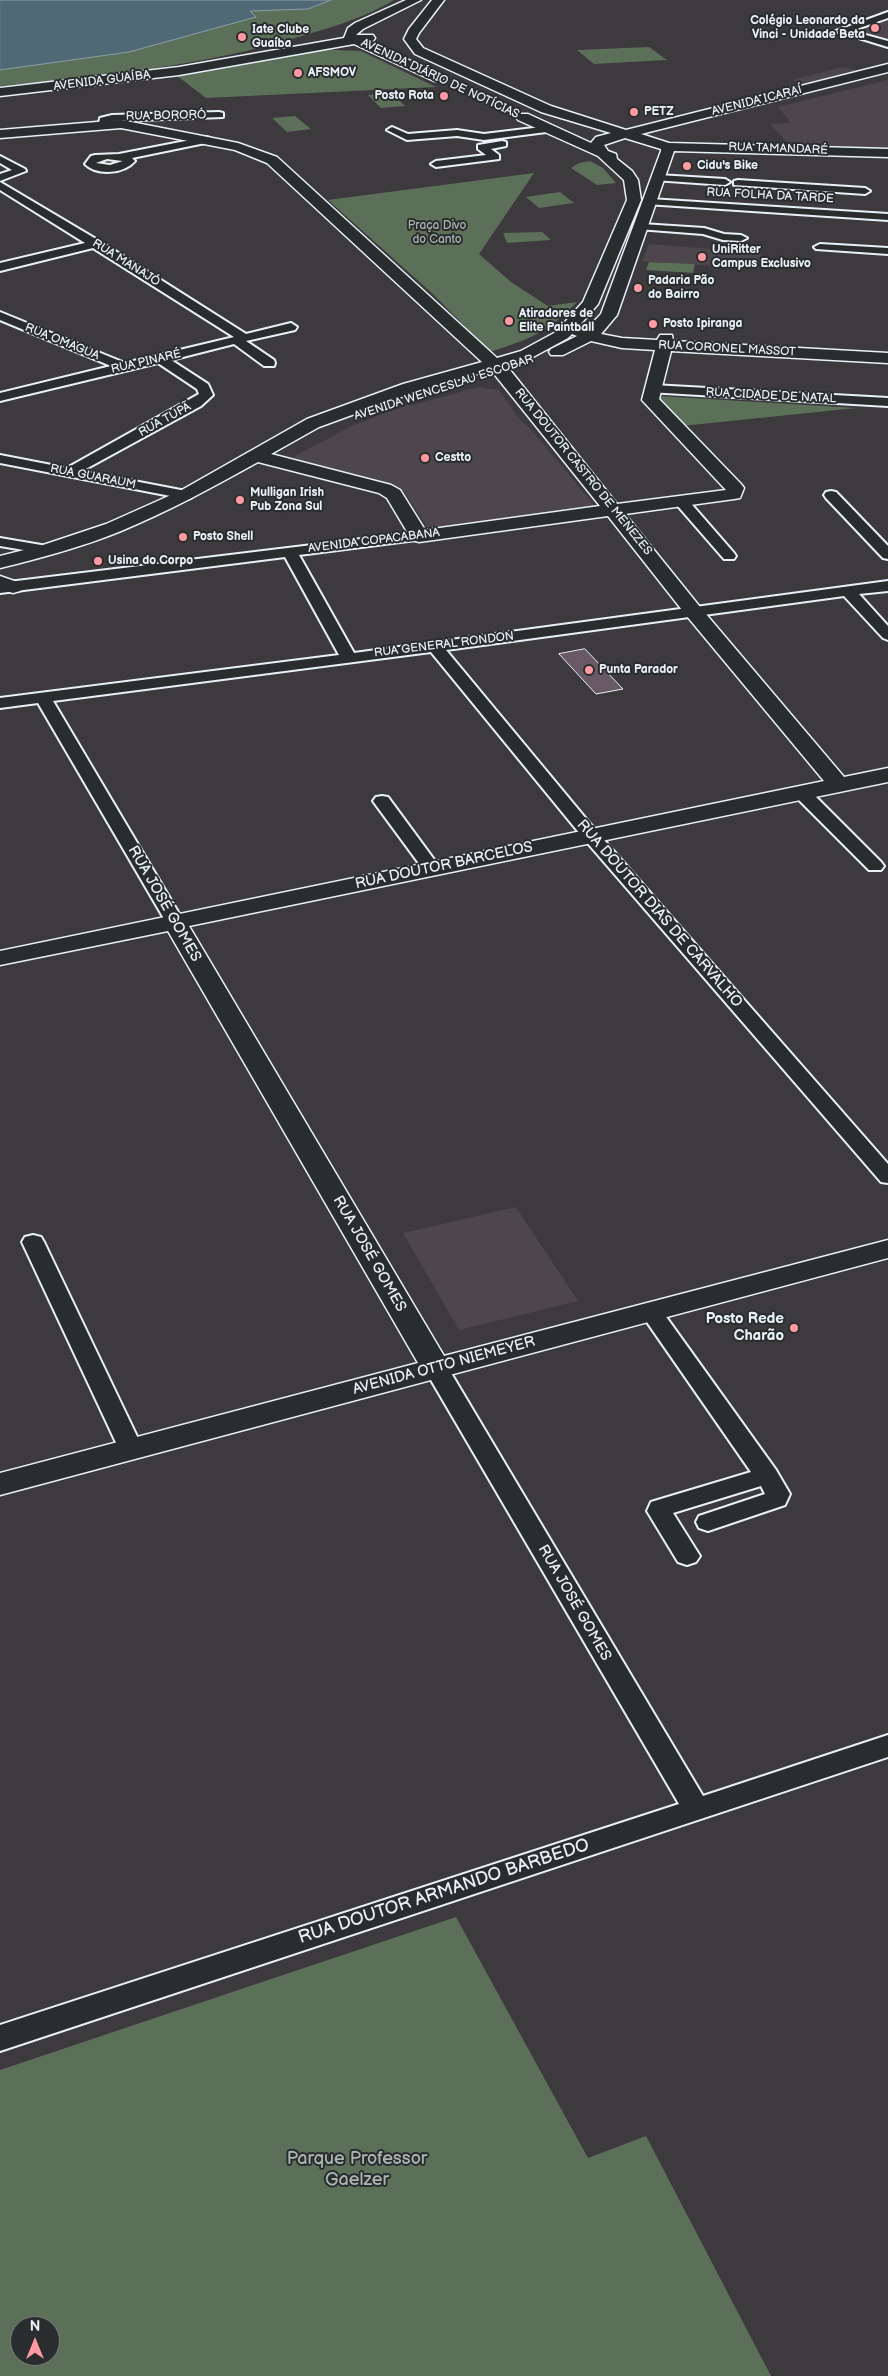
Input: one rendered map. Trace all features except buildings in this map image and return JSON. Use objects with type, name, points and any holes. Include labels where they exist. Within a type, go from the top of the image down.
[{"type":"main road","name":"AVENIDA DIÁRIO DE NOTÍCIAS","points":[[414,0],[359,26],[349,36],[371,48],[452,84]]},
{"type":"main road","points":[[396,36],[404,27],[438,0]]},
{"type":"main road","name":"AVENIDA GUAÍBA","points":[[203,67],[275,50],[359,26],[381,22],[404,27]]},
{"type":"main road","name":"AVENIDA DIÁRIO DE NOTÍCIAS","points":[[404,27],[419,51],[546,109],[625,133],[667,153]]},
{"type":"main road","name":"AVENIDA GUAÍBA","points":[[0,92],[124,79],[203,67],[304,47],[379,37]]},
{"type":"main road","points":[[304,47],[371,48]]},
{"type":"main road","name":"AVENIDA ICARAÍ","points":[[601,153],[597,144],[601,140],[888,68]]},
{"type":"main road","name":"AVENIDA ICARAÍ","points":[[667,153],[680,135],[711,119],[888,76]]},
{"type":"main road","points":[[546,109],[625,122],[660,125]]},
{"type":"main road","name":"AVENIDA DIÁRIO DE NOTÍCIAS","points":[[510,111],[601,153]]},
{"type":"main road","name":"RUA BORORÓ","points":[[0,134],[108,121]]},
{"type":"main road","name":"RUA DOUTOR CASTRO DE MENEZES","points":[[108,121],[238,147],[272,160],[495,364],[693,611],[838,785]]},
{"type":"main road","points":[[601,153],[633,162]]},
{"type":"main road","name":"AVENIDA WENCESLAU ESCOBAR","points":[[3,583],[117,536],[197,498],[313,423],[374,399],[526,354],[562,335],[576,323],[590,304],[634,200],[635,188],[633,182],[625,171],[601,153]]},
{"type":"main road","points":[[651,162],[667,153]]},
{"type":"main road","name":"RUA TAMANDARÉ","points":[[667,153],[888,153]]},
{"type":"main road","name":"AVENIDA WENCESLAU ESCOBAR","points":[[0,562],[47,550],[113,528],[186,495],[267,452],[349,418],[386,404],[448,386],[495,364],[560,350],[593,333],[609,316],[667,153]]},
{"type":"main road","points":[[576,323],[578,330],[593,333]]},
{"type":"main road","name":"RUA CORONEL MASSOT","points":[[593,333],[665,342],[888,358]]},
{"type":"main road","name":"RUA CORONEL MASSOT","points":[[593,333],[622,343],[665,342],[888,351]]},
{"type":"main road","points":[[653,389],[665,342]]},
{"type":"main road","points":[[560,350],[596,344],[622,343]]},
{"type":"main road","points":[[448,386],[490,383],[510,386],[517,390]]},
{"type":"main road","name":"AVENIDA COPACABANA","points":[[419,536],[734,494],[735,488],[650,400],[653,389]]},
{"type":"main road","points":[[267,452],[385,489],[394,494],[419,536]]},
{"type":"main road","name":"RUA DOUTOR BARCELOS","points":[[0,958],[888,775]]},
{"type":"main road","name":"RUA JOSÉ GOMES","points":[[175,922],[436,1368]]},
{"type":"main road","name":"AVENIDA OTTO NIEMEYER","points":[[0,1484],[888,1249]]},
{"type":"street","points":[[888,15],[841,31],[888,44]]},
{"type":"street","name":"RUA BORORÓ","points":[[108,121],[220,115]]},
{"type":"street","points":[[392,130],[407,137],[457,133],[484,138],[556,132]]},
{"type":"street","points":[[436,164],[495,157],[482,147],[556,132]]},
{"type":"street","points":[[120,156],[206,140]]},
{"type":"street","points":[[0,159],[20,170],[2,186]]},
{"type":"street","points":[[658,178],[725,182]]},
{"type":"street","points":[[738,183],[866,191]]},
{"type":"street","name":"RUA MANAJÓ","points":[[2,186],[97,244],[240,339],[269,363]]},
{"type":"street","name":"RUA FOLHA DA TARDE","points":[[650,202],[888,217]]},
{"type":"street","points":[[9,205],[36,206]]},
{"type":"street","points":[[642,227],[704,231],[740,238]]},
{"type":"street","points":[[0,267],[97,244]]},
{"type":"street","points":[[820,247],[888,251]]},
{"type":"street","name":"RUA OMAGUA","points":[[0,316],[124,367]]},
{"type":"street","name":"RUA PINARÉ","points":[[0,396],[291,327]]},
{"type":"street","name":"RUA TUPÃ","points":[[70,472],[196,403],[206,395],[203,387],[160,359]]},
{"type":"street","name":"RUA CIDADE DE NATAL","points":[[653,389],[888,402]]},
{"type":"street","name":"RUA GUARAUM","points":[[0,459],[186,495]]},
{"type":"street","points":[[831,495],[888,555]]},
{"type":"street","points":[[682,502],[729,556]]},
{"type":"street","name":"AVENIDA COPACABANA","points":[[3,583],[419,536]]},
{"type":"street","points":[[0,542],[47,550]]},
{"type":"street","points":[[289,551],[348,657]]},
{"type":"street","name":"RUA GENERAL RONDON","points":[[0,703],[888,586]]},
{"type":"street","points":[[847,590],[888,635]]},
{"type":"street","name":"RUA DOUTOR DIAS DE CARVALHO","points":[[435,647],[591,836],[888,1177]]},
{"type":"street","name":"RUA JOSÉ GOMES","points":[[43,698],[175,922]]},
{"type":"street","points":[[802,793],[875,866]]},
{"type":"street","points":[[382,801],[432,869]]},
{"type":"street","points":[[33,1242],[131,1449]]},
{"type":"street","points":[[657,1310],[773,1473],[778,1494],[776,1499],[708,1522]]},
{"type":"street","name":"RUA JOSÉ GOMES","points":[[436,1368],[696,1809]]},
{"type":"street","points":[[687,1556],[659,1512],[660,1508],[773,1473]]},
{"type":"street","name":"RUA DOUTOR ARMANDO BARBEDO","points":[[0,2038],[888,1746]]},
{"type":"shaded area","name":"Colégio Leonardo da Vinci - Unidade Beta","points":[[888,19],[888,41],[849,32]]},
{"type":"shaded area","points":[[843,67],[859,71],[805,84],[792,80]]},
{"type":"shaded area","points":[[888,80],[888,150],[790,145],[770,124],[791,123],[778,107]]},
{"type":"shaded area","name":"UniRitter Campus Exclusivo","points":[[649,244],[761,252],[759,269],[642,261]]},
{"type":"shaded area","name":"Cestto","points":[[478,387],[499,390],[520,420],[529,427],[595,506],[428,528],[404,492],[394,487],[296,460],[295,456],[354,425],[407,405]]},
{"type":"shaded area","points":[[516,1207],[578,1301],[459,1330],[403,1233]]},
{"type":"green space","name":"Iate Clube Guaíba","points":[[331,0],[394,0],[372,12],[337,25],[227,55],[114,74],[0,86],[0,70],[129,52],[255,17],[249,11],[308,9]]},
{"type":"green space","points":[[649,47],[667,60],[594,64],[577,50]]},
{"type":"green space","name":"AFSMOV","points":[[314,49],[361,51],[436,87],[206,98],[176,75],[234,66],[289,52]]},
{"type":"green space","points":[[392,93],[405,106],[381,108],[368,95]]},
{"type":"green space","points":[[295,116],[311,129],[287,132],[272,118]]},
{"type":"green space","points":[[590,161],[603,168],[616,183],[597,185],[571,168],[579,163]]},
{"type":"green space","name":"Praça Divo do Canto","points":[[534,173],[479,254],[511,282],[548,306],[577,302],[556,321],[537,334],[490,352],[434,295],[328,200]]},
{"type":"green space","points":[[560,192],[574,203],[539,208],[526,197]]},
{"type":"green space","points":[[542,232],[551,240],[507,243],[503,233]]},
{"type":"green space","points":[[649,262],[695,264],[693,273],[646,270]]},
{"type":"green space","points":[[658,396],[856,408],[682,426],[660,405]]},
{"type":"green space","name":"Parque Professor Gaelzer","points":[[456,1917],[588,2158],[646,2136],[771,2376],[0,2376],[0,2070]]},
{"type":"water","points":[[0,0],[331,0],[308,9],[250,11],[256,17],[129,52],[0,70]]},
{"type":"place","name":"Colégio Leonardo da Vinci - Unidade Beta","points":[[875,28]]},
{"type":"place","name":"Iate Clube Guaíba","points":[[242,37]]},
{"type":"place","name":"AFSMOV","points":[[298,73]]},
{"type":"place","name":"Posto Rota","points":[[444,96]]},
{"type":"place","name":"PETZ","points":[[634,112]]},
{"type":"place","name":"Cidu's Bike","points":[[687,166]]},
{"type":"place","name":"UniRitter Campus Exclusivo","points":[[702,257]]},
{"type":"place","name":"Padaria Pão do Bairro","points":[[638,288]]},
{"type":"place","name":"Atiradores de Elite Paintball","points":[[509,321]]},
{"type":"place","name":"Posto Ipiranga","points":[[653,324]]},
{"type":"place","name":"Cestto","points":[[425,458]]},
{"type":"place","name":"Mulligan Irish Pub Zona Sul","points":[[240,500]]},
{"type":"place","name":"Posto Shell","points":[[183,537]]},
{"type":"place","name":"Usina do Corpo","points":[[98,561]]},
{"type":"place","name":"Punta Parador","points":[[589,670]]},
{"type":"place","name":"Posto Rede Charão","points":[[794,1328]]}]
